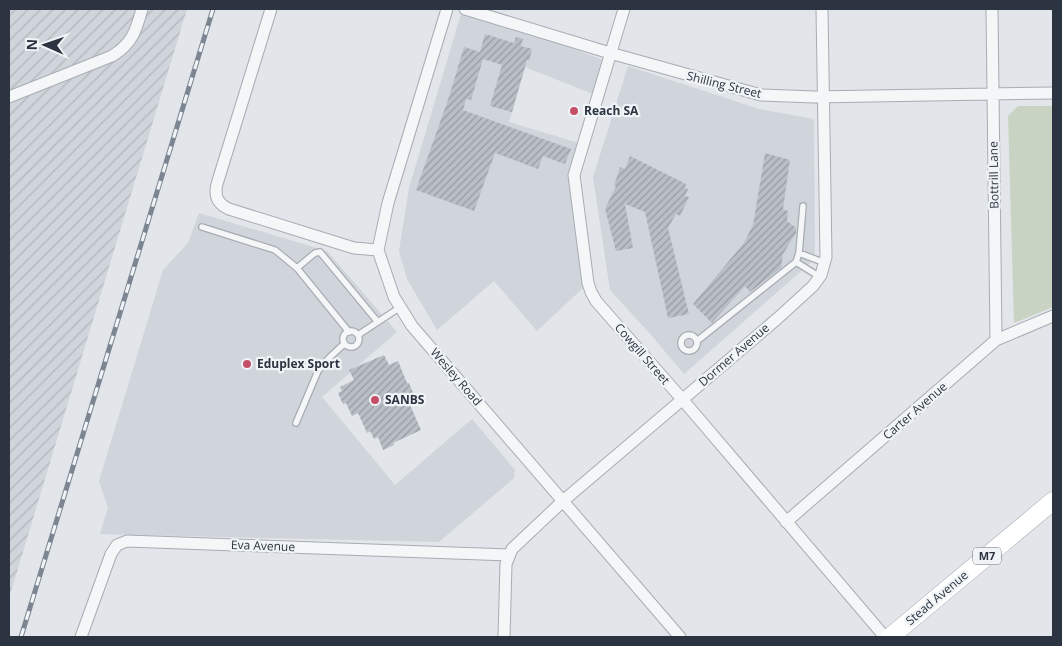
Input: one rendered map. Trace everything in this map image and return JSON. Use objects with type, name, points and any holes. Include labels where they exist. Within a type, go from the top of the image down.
[{"type":"main road","name":"Stead Avenue","points":[[890,637],[1029,519],[1053,501]]},
{"type":"street","points":[[9,97],[119,52],[128,44],[132,37],[142,9]]},
{"type":"street","points":[[272,9],[219,178],[216,191],[218,201],[223,206],[354,248],[378,250],[388,203],[447,9]]},
{"type":"street","name":"Shilling Street","points":[[465,9],[610,53],[753,93],[787,97],[1053,93]]},
{"type":"street","name":"Cowgill Street","points":[[624,9],[574,175],[590,292],[885,637]]},
{"type":"street","name":"Dormer Avenue","points":[[509,555],[522,539],[563,501],[778,318],[813,286],[820,277],[825,263],[826,237],[822,9]]},
{"type":"street","name":"Bottrill Lane","points":[[992,9],[996,340]]},
{"type":"street","name":"Wesley Road","points":[[378,250],[390,288],[412,326],[680,637]]},
{"type":"street","name":"Carter Avenue","points":[[786,522],[996,340],[1053,316]]},
{"type":"street","name":"Eva Avenue","points":[[82,637],[111,554],[117,545],[127,541],[509,555]]},
{"type":"street","points":[[504,637],[506,564],[509,555]]},
{"type":"lane","points":[[697,341],[796,262],[799,253],[803,206]]},
{"type":"lane","points":[[202,227],[275,250],[297,268],[349,332]]},
{"type":"lane","points":[[297,268],[315,252],[320,252],[377,321]]},
{"type":"lane","points":[[799,253],[825,263]]},
{"type":"lane","points":[[796,262],[820,277]]},
{"type":"lane","points":[[358,335],[377,321],[400,308]]},
{"type":"lane","points":[[296,423],[318,371],[344,344],[344,336],[349,332],[354,332],[358,335]]},
{"type":"lane","points":[[344,344],[350,347],[355,346],[359,340],[358,335]]},
{"type":"shaded area","points":[[9,9],[187,9],[9,598]]},
{"type":"shaded area","points":[[461,14],[534,34],[603,60],[593,94],[525,67],[509,122],[579,143],[572,196],[583,288],[537,331],[494,281],[437,330],[407,279],[399,251],[409,188]]},
{"type":"shaded area","points":[[628,66],[759,109],[814,119],[815,259],[684,374],[610,290],[593,177]]},
{"type":"shaded area","name":"Eduplex Sport","points":[[199,213],[327,251],[397,332],[322,397],[395,485],[472,419],[515,470],[514,478],[439,542],[100,534],[108,508],[99,481],[163,270],[188,243]]},
{"type":"green space","points":[[1018,106],[1053,106],[1053,307],[1014,323],[1008,116]]},
{"type":"building","points":[[485,34],[514,43],[516,37],[523,39],[521,46],[532,49],[529,61],[527,60],[512,112],[490,106],[502,65],[483,59],[471,100],[466,99],[463,110],[571,149],[565,164],[543,156],[538,169],[495,153],[474,211],[416,190],[449,97],[464,47],[480,52]]},
{"type":"building","points":[[765,153],[790,160],[783,209],[788,211],[787,221],[796,228],[796,233],[783,254],[781,268],[750,292],[745,286],[712,323],[693,304],[744,243],[753,225]]},
{"type":"building","points":[[630,156],[686,184],[685,188],[688,189],[685,196],[689,197],[680,216],[676,214],[668,228],[689,314],[668,318],[645,212],[625,204],[633,248],[616,251],[605,209],[616,186],[614,186],[620,167],[625,169]]},
{"type":"building","name":"SANBS","points":[[384,355],[389,365],[398,361],[407,383],[409,383],[414,395],[407,398],[421,430],[393,443],[394,445],[383,450],[378,437],[374,439],[370,431],[367,433],[358,413],[352,416],[346,403],[343,404],[338,393],[342,391],[340,387],[354,380],[349,370]]},
{"type":"railway","points":[[21,637],[213,9]]},
{"type":"place","name":"Reach SA","points":[[574,111]]},
{"type":"place","name":"Eduplex Sport","points":[[247,364]]},
{"type":"place","name":"SANBS","points":[[375,400]]}]
